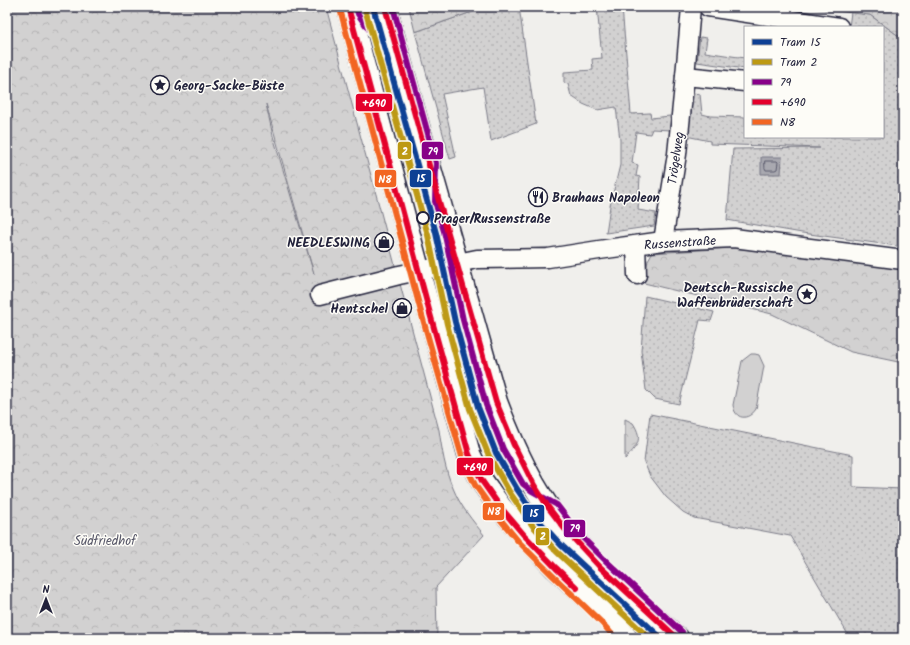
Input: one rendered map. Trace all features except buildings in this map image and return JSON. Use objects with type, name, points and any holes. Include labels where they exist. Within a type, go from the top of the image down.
[{"type":"main road","points":[[348,7],[469,454],[482,481],[501,508],[524,535],[556,568],[608,617],[626,638]]},
{"type":"main road","points":[[385,7],[428,165],[496,402],[515,449],[534,486],[574,540],[598,566],[677,638]]},
{"type":"street","name":"Trögelweg","points":[[663,241],[677,154],[691,7]]},
{"type":"street","points":[[708,7],[832,26]]},
{"type":"street","points":[[685,76],[744,82]]},
{"type":"street","name":"Russenstraße","points":[[320,295],[392,277],[484,258],[548,258],[663,241],[734,238],[903,260]]},
{"type":"street","points":[[636,245],[638,275]]},
{"type":"green space","name":"Südfriedhof","points":[[7,7],[326,7],[439,430],[448,474],[459,501],[484,535],[436,587],[437,638],[7,638]],"holes":[[[266,104],[314,274],[273,136]]]},
{"type":"green space","points":[[409,7],[486,7],[415,32]]},
{"type":"green space","points":[[486,7],[519,7],[536,124],[491,141],[483,87],[442,94],[456,157],[450,159],[415,32]]},
{"type":"green space","points":[[597,7],[622,7],[631,114],[650,113],[651,118],[670,116],[670,130],[652,129],[650,134],[636,132],[632,163],[638,165],[636,176],[640,177],[638,210],[656,213],[654,226],[606,233],[610,206],[620,165],[620,140],[616,107],[597,110],[583,104],[571,96],[568,84],[564,83],[564,72],[593,70],[592,59],[602,58]]},
{"type":"green space","points":[[802,7],[903,7],[903,39],[870,15]]},
{"type":"green space","points":[[851,12],[870,15],[903,39],[903,152],[900,152],[897,246],[802,233],[727,220],[733,149],[820,148],[710,144],[710,141],[686,136],[693,93],[700,94],[702,114],[710,116],[744,117],[744,138],[884,138],[884,26],[849,26]]},
{"type":"green space","points":[[700,37],[707,38],[705,52],[744,58],[744,69],[697,62]]},
{"type":"green space","points":[[733,248],[903,266],[903,363],[851,352],[772,314],[644,283],[648,260],[652,253]]},
{"type":"green space","points":[[645,296],[714,312],[711,321],[700,320],[679,404],[655,399],[646,390],[641,351]]},
{"type":"green space","points":[[751,354],[759,355],[764,366],[756,409],[749,416],[742,417],[736,414],[733,405],[742,361]]},
{"type":"green space","points":[[650,414],[853,455],[853,487],[903,489],[903,638],[850,638],[790,536],[694,518],[683,512],[666,497],[650,476],[644,462]]},
{"type":"green space","points":[[625,419],[633,423],[638,434],[638,442],[625,459]]},
{"type":"green space","points":[[567,544],[666,638],[643,638],[554,556]]},
{"type":"water","points":[[761,157],[782,157],[781,174],[761,174]]},
{"type":"tram line","name":"15","points":[[373,7],[436,233],[455,322],[478,407],[496,453],[517,489],[539,521],[561,545],[661,638]]},
{"type":"tram line","name":"2","points":[[365,9],[428,235],[447,324],[470,409],[489,456],[510,493],[533,526],[556,551],[649,638]]},
{"type":"transit line","name":"+690","points":[[348,7],[469,454],[482,481],[501,508],[524,535],[577,588]]},
{"type":"transit line","name":"79","points":[[356,7],[358,14],[386,54],[393,78]]},
{"type":"transit line","name":"+690","points":[[385,7],[496,402],[514,445],[534,485],[564,528],[600,567],[677,638]]},
{"type":"transit line","name":"79","points":[[393,7],[436,163],[435,202],[444,231],[463,320],[486,405],[503,449],[523,484],[532,491],[557,505],[580,535],[682,632]]},
{"type":"transit line","name":"N8","points":[[340,9],[421,312],[462,457],[475,485],[518,541],[602,623],[615,638]]},
{"type":"place","name":"Georg-Sacke-Büste","points":[[160,85]]},
{"type":"place","name":"Brauhaus Napoleon","points":[[538,197]]},
{"type":"place","name":"Prager/Russenstraße","points":[[423,218]]},
{"type":"place","name":"NEEDLESWING","points":[[384,242]]},
{"type":"place","name":"Deutsch-Russische Waffenbrüderschaft","points":[[807,294]]},
{"type":"place","name":"Hentschel","points":[[402,308]]}]
